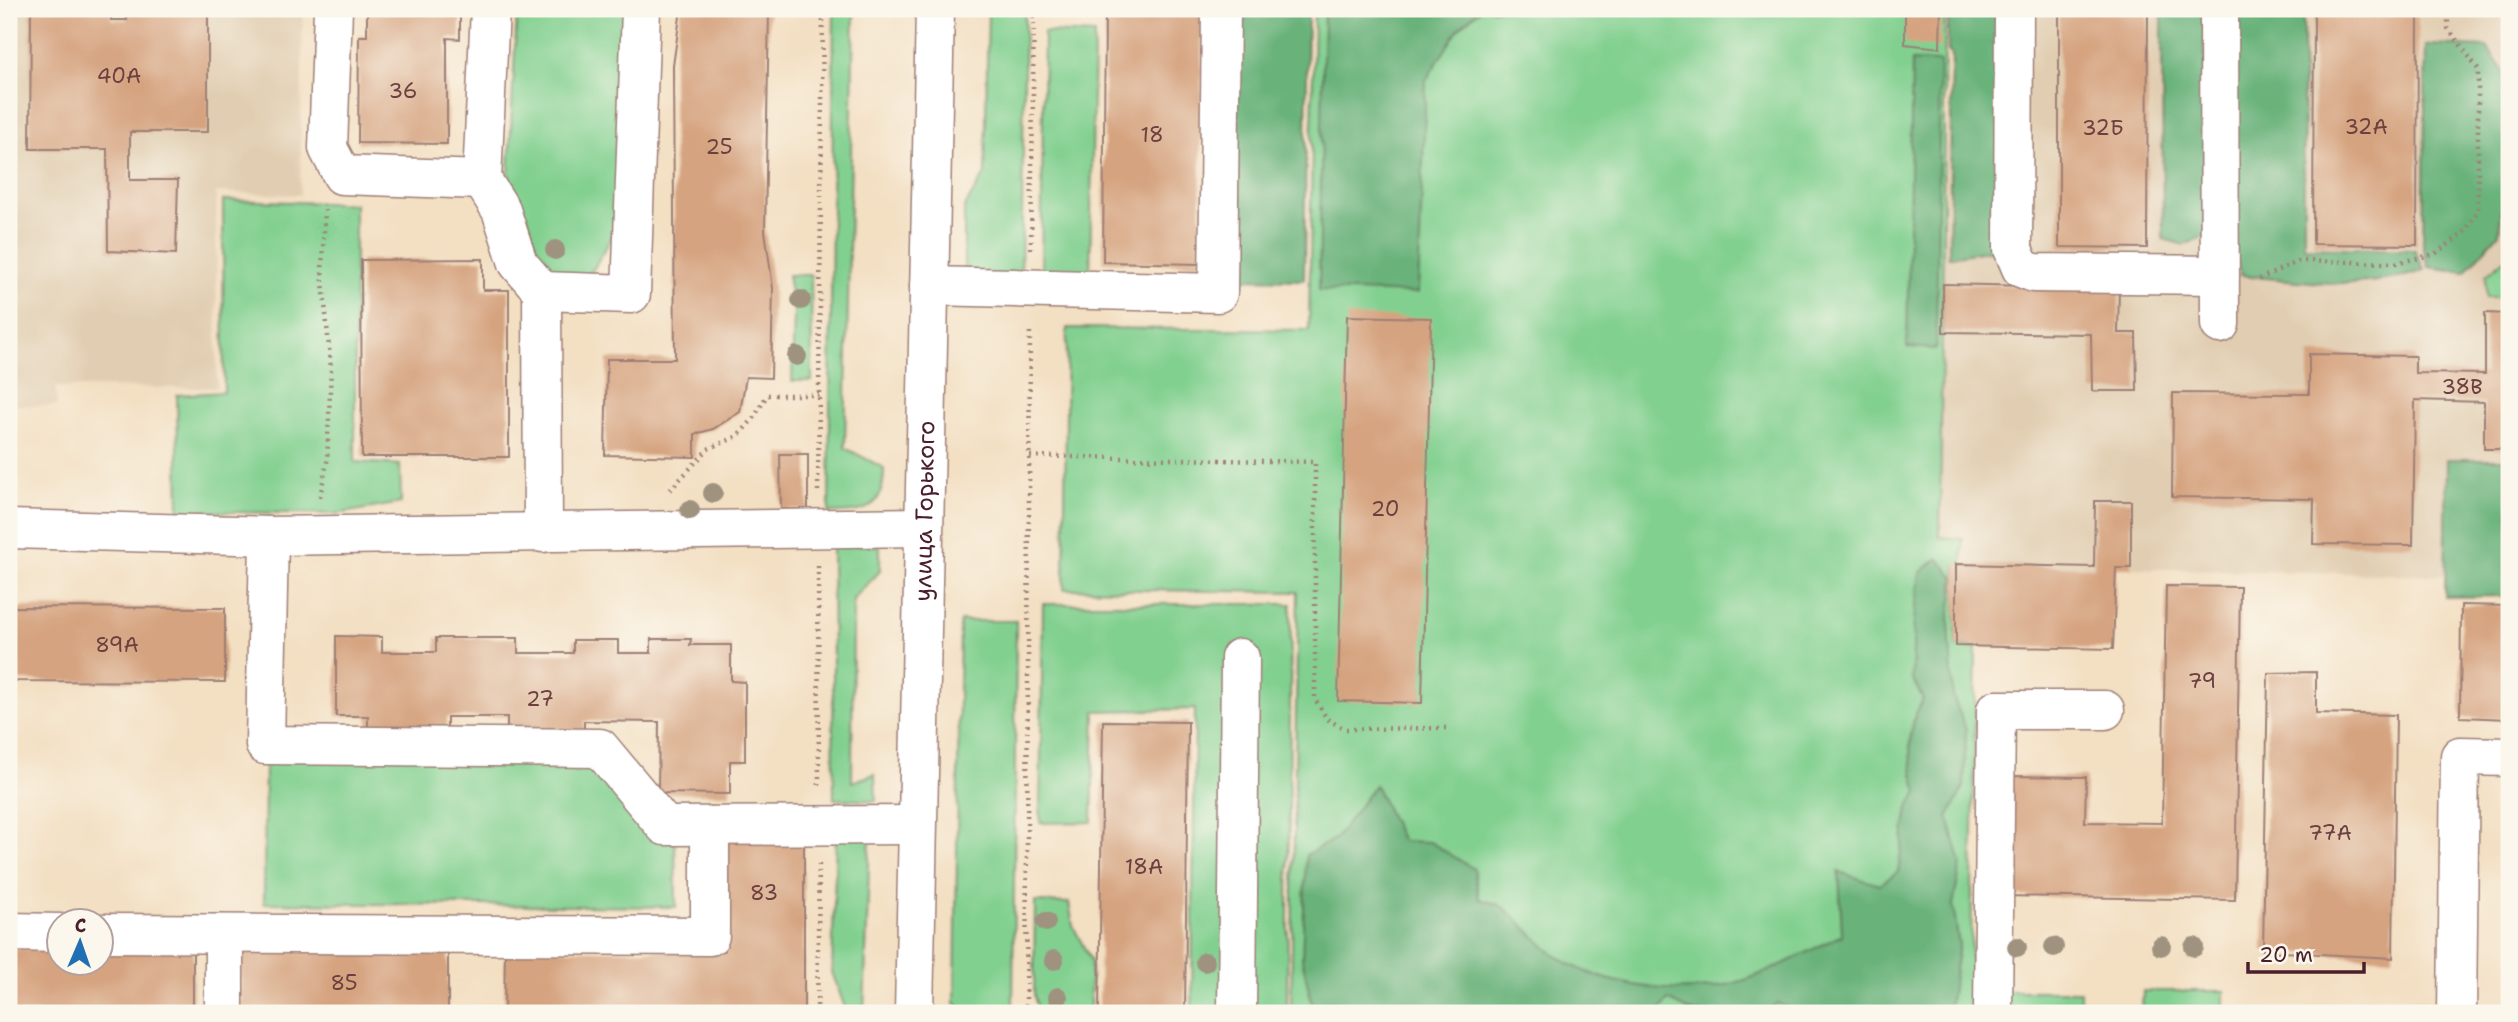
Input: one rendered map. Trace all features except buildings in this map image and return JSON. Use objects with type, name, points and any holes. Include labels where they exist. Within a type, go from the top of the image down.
[{"type":"street","points":[[333,9],[328,148],[342,175],[482,180]]},
{"type":"street","points":[[490,9],[482,180],[501,210],[518,263],[542,291],[543,533]]},
{"type":"street","points":[[542,291],[631,294],[641,9]]},
{"type":"street","name":"улица Горького","points":[[914,1013],[935,9]]},
{"type":"street","points":[[929,286],[1219,293],[1221,9]]},
{"type":"street","points":[[2014,9],[2013,249],[2021,268],[2034,273],[2220,298],[2220,9]]},
{"type":"street","points":[[9,529],[312,536],[923,527]]},
{"type":"street","points":[[269,536],[265,745],[600,748],[665,826],[917,825]]},
{"type":"street","points":[[1237,1013],[1240,658]]},
{"type":"street","points":[[1993,1013],[1996,710],[2105,710]]},
{"type":"street","points":[[2457,1013],[2460,757],[2509,757]]},
{"type":"street","points":[[116,933],[709,936],[710,826]]},
{"type":"street","points":[[9,932],[46,933]]},
{"type":"street","points":[[224,1013],[225,934]]},
{"type":"path","points":[[1026,1013],[1034,9]]},
{"type":"path","points":[[2220,298],[2298,261],[2396,263],[2435,254],[2464,233],[2478,210],[2478,69],[2448,29],[2448,9]]},
{"type":"path","points":[[312,536],[327,462],[330,396],[331,369],[322,271],[328,148]]},
{"type":"path","points":[[668,492],[708,449],[738,436],[754,418],[766,395],[819,395]]},
{"type":"path","points":[[1030,456],[1315,462],[1315,699],[1327,719],[1345,729],[1449,728]]},
{"type":"shaded area","points":[[9,9],[303,9],[300,195],[216,192],[217,388],[56,387],[57,406],[9,405]]},
{"type":"shaded area","points":[[1951,9],[2509,9],[2509,577],[1962,564],[1963,539],[1940,538],[1943,332],[2118,334],[2119,289],[1943,284]]},
{"type":"green space","points":[[517,9],[630,9],[622,220],[588,278],[544,276],[528,218],[508,188]]},
{"type":"green space","points":[[834,9],[854,9],[845,448],[884,468],[881,493],[870,506],[853,512],[829,513]]},
{"type":"green space","points":[[988,9],[1025,9],[1021,279],[964,278],[964,208],[985,174]]},
{"type":"green space","points":[[1230,9],[1308,9],[1304,280],[1228,279]]},
{"type":"green space","points":[[1314,9],[1945,9],[1940,537],[1963,539],[1962,564],[1956,565],[1956,646],[1976,648],[1970,1013],[1291,1013],[1298,592],[1064,589],[1067,328],[1309,330]]},
{"type":"green space","points":[[1324,9],[1481,9],[1459,28],[1426,80],[1418,293],[1319,290]]},
{"type":"green space","points":[[1948,9],[2004,9],[2005,212],[1992,250],[1949,257],[1952,55],[1948,51]]},
{"type":"green space","points":[[2162,9],[2205,9],[2205,237],[2184,245],[2163,239]]},
{"type":"green space","points":[[2233,9],[2303,9],[2304,247],[2415,250],[2424,270],[2403,277],[2357,283],[2310,282],[2241,275],[2234,254]]},
{"type":"green space","points":[[1044,32],[1094,34],[1090,279],[1041,279]]},
{"type":"green space","points":[[2426,45],[2487,47],[2508,78],[2509,145],[2499,233],[2465,272],[2429,267],[2423,246]]},
{"type":"green space","points":[[1912,61],[1940,62],[1936,349],[1907,347]]},
{"type":"green space","points":[[223,200],[355,204],[355,462],[400,465],[401,503],[337,514],[179,511],[177,395],[224,392]]},
{"type":"green space","points":[[2509,258],[2509,297],[2486,297],[2486,275]]},
{"type":"green space","points":[[788,275],[811,275],[812,381],[792,381],[794,313]]},
{"type":"green space","points":[[2447,459],[2509,459],[2509,596],[2445,597]]},
{"type":"green space","points":[[832,544],[880,546],[880,571],[853,599],[852,782],[875,774],[876,801],[834,799]]},
{"type":"green space","points":[[1938,558],[1955,578],[1949,621],[1953,696],[1966,730],[1964,787],[1948,817],[1961,864],[1953,905],[1959,945],[1948,1013],[1793,1013],[1778,1003],[1765,1013],[1694,1013],[1668,1000],[1658,1013],[1314,1013],[1302,959],[1306,855],[1336,838],[1375,785],[1402,841],[1430,842],[1474,869],[1479,899],[1504,908],[1542,944],[1568,963],[1608,979],[1655,988],[1702,989],[1724,986],[1770,970],[1842,935],[1839,872],[1879,885],[1898,872],[1908,807],[1918,792],[1910,744],[1913,721],[1923,699],[1912,678],[1914,620],[1920,573]]},
{"type":"green space","points":[[1043,604],[1291,604],[1287,1013],[1192,1013],[1195,709],[1095,711],[1092,822],[1040,823]]},
{"type":"green space","points":[[960,621],[1016,621],[1013,1013],[966,1013],[955,1003]]},
{"type":"green space","points":[[265,754],[592,758],[675,839],[676,907],[264,903]]},
{"type":"green space","points":[[870,835],[864,1013],[847,1013],[832,972],[836,837]]},
{"type":"green space","points":[[1035,902],[1069,903],[1073,926],[1091,961],[1090,1013],[1039,1013],[1034,996]]},
{"type":"green space","points":[[2004,991],[2080,991],[2080,1013],[2004,1013]]},
{"type":"green space","points":[[2143,991],[2224,991],[2224,1013],[2142,1013]]}]
